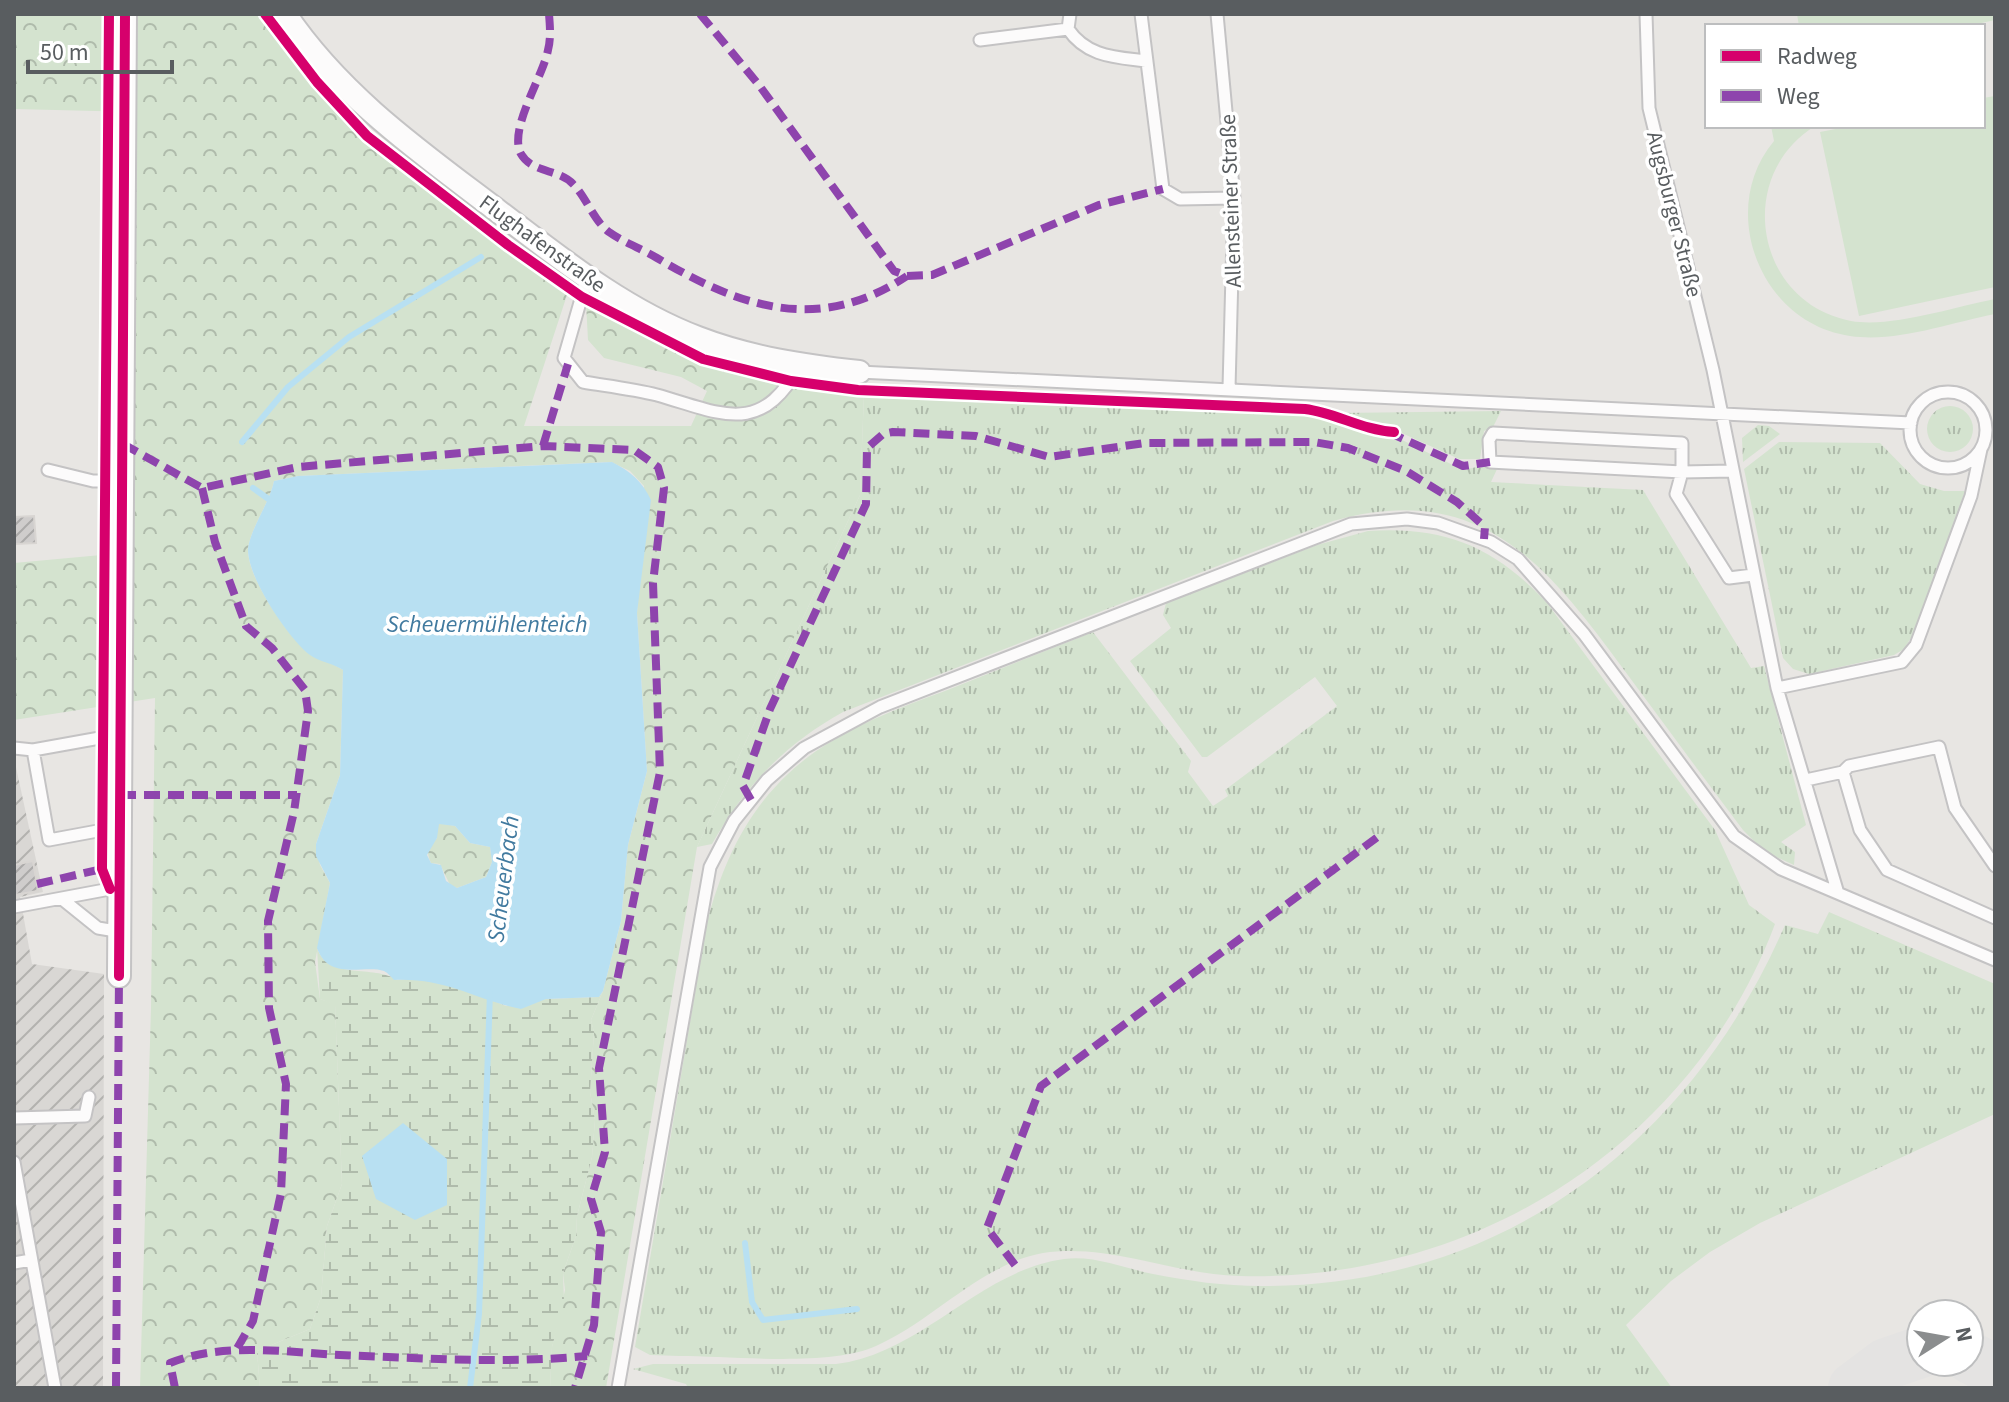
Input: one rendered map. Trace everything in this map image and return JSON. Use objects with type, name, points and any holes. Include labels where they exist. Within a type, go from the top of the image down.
[{"type":"street","points":[[119,976],[117,881],[122,734],[125,14]]},
{"type":"street","name":"Flughafenstraße","points":[[285,14],[320,61],[363,105],[587,278],[696,337],[800,365],[859,372]]},
{"type":"lane","points":[[1070,14],[1068,29],[1079,45],[1101,55],[1146,61]]},
{"type":"lane","points":[[1141,14],[1163,189],[1180,199],[1234,198]]},
{"type":"lane","name":"Allensteiner Straße","points":[[1217,14],[1234,198],[1229,388]]},
{"type":"lane","name":"Augsburger Straße","points":[[1646,14],[1649,108],[1713,370],[1719,412],[1777,688],[1837,890]]},
{"type":"lane","points":[[980,40],[1068,29]]},
{"type":"lane","points":[[587,278],[564,358],[583,382],[653,394],[726,416],[753,412],[783,394],[800,365]]},
{"type":"lane","points":[[859,372],[1911,423]]},
{"type":"lane","points":[[1777,688],[1902,662],[1916,645],[1971,496],[1989,415],[1968,398],[1945,392],[1929,397],[1917,408],[1911,423],[1915,449],[1935,466],[1961,466],[1981,449]]},
{"type":"lane","points":[[1732,471],[1682,472],[1490,462],[1489,440],[1493,433],[1682,443],[1682,472],[1676,494],[1729,578],[1753,575]]},
{"type":"lane","points":[[48,470],[93,481],[123,481]]},
{"type":"lane","points":[[618,1388],[710,867],[734,821],[767,780],[804,748],[880,707],[1351,524],[1407,519],[1438,523],[1491,542],[1518,559],[1584,634],[1734,836],[1781,869],[1837,890],[1995,960]]},
{"type":"lane","points":[[14,748],[33,750],[122,734]]},
{"type":"lane","points":[[1806,780],[1843,772],[1849,766],[1939,747],[1955,808],[1995,866]]},
{"type":"lane","points":[[33,750],[49,840],[119,827]]},
{"type":"lane","points":[[1843,772],[1860,830],[1887,870],[1995,918]]},
{"type":"lane","points":[[18,906],[110,889],[117,881]]},
{"type":"lane","points":[[62,899],[98,928],[110,930],[118,923]]},
{"type":"lane","points":[[14,1118],[85,1116],[89,1097]]},
{"type":"lane","points":[[14,1162],[55,1388]]},
{"type":"lane","points":[[14,1263],[31,1260]]},
{"type":"shaded area","points":[[14,758],[43,892],[20,897],[32,964],[104,974],[103,1388],[14,1388]]},
{"type":"green space","points":[[14,14],[260,14],[311,82],[364,141],[567,295],[524,426],[691,426],[707,391],[681,377],[604,358],[588,340],[586,303],[701,360],[780,381],[864,394],[860,495],[697,847],[606,1388],[550,1388],[552,1347],[565,1290],[563,1273],[576,1236],[577,1216],[592,1157],[595,1120],[590,1092],[594,1032],[591,1020],[603,991],[621,921],[628,845],[647,771],[637,613],[644,486],[630,471],[611,462],[298,476],[274,481],[249,542],[254,575],[278,617],[297,641],[309,653],[343,670],[340,775],[316,844],[320,865],[330,883],[315,962],[320,999],[335,1004],[342,1184],[327,1226],[321,1297],[310,1329],[257,1351],[260,1388],[140,1388],[151,1007],[155,698],[14,720],[14,563],[134,552],[136,112],[14,109]]},
{"type":"green space","points":[[1797,14],[1995,14],[1995,20],[1977,24],[1799,24]]},
{"type":"green space","points":[[1995,96],[1995,287],[1859,316],[1820,132],[1841,128],[1985,128],[1985,98]]},
{"type":"green space","points":[[1771,128],[1813,128],[1789,148],[1773,175],[1765,205],[1767,236],[1776,265],[1793,290],[1819,310],[1851,321],[1885,322],[1995,299],[1995,314],[1922,331],[1868,337],[1850,336],[1819,327],[1792,310],[1772,287],[1757,260],[1749,230],[1749,199],[1757,169],[1774,141]]},
{"type":"green space","points":[[864,394],[1318,413],[1372,433],[1390,434],[1463,470],[1486,465],[1498,467],[1491,482],[1643,490],[1751,668],[1764,666],[1806,825],[1781,842],[1795,852],[1794,865],[1765,852],[1743,830],[1601,639],[1541,570],[1509,543],[1473,524],[1432,512],[1386,511],[1333,521],[843,712],[803,738],[768,768],[738,803],[712,844],[697,847],[860,495]]},
{"type":"green space","points":[[1950,406],[1959,407],[1966,413],[1972,420],[1972,438],[1966,445],[1959,451],[1950,452],[1941,451],[1934,445],[1928,438],[1927,429],[1928,420],[1934,413],[1941,407]]},
{"type":"green space","points":[[1501,411],[1493,427],[1484,431],[1480,459],[1459,459],[1393,429],[1370,428],[1339,413]]},
{"type":"green space","points":[[1758,425],[1769,426],[1780,434],[1743,462],[1742,438]]},
{"type":"green space","points":[[1779,442],[1880,443],[1920,484],[1944,491],[1965,491],[1916,630],[1904,649],[1894,655],[1809,674],[1793,669],[1783,658],[1744,469]]},
{"type":"green space","points":[[1368,531],[1421,532],[1467,544],[1508,567],[1528,584],[1547,603],[1715,830],[1749,905],[1775,924],[1738,1003],[1689,1073],[1631,1134],[1564,1186],[1490,1226],[1410,1255],[1326,1272],[1239,1276],[1092,1252],[1043,1253],[999,1269],[897,1335],[857,1352],[808,1358],[752,1358],[650,1355],[635,1347],[707,922],[737,842],[773,790],[805,759],[864,724],[1093,632],[1191,761],[1188,772],[1213,806],[1228,796],[1225,790],[1337,706],[1315,677],[1207,757],[1202,757],[1130,661],[1171,628],[1163,615],[1166,603],[1317,545]]},
{"type":"green space","points":[[439,823],[455,826],[470,843],[490,847],[492,862],[486,877],[457,888],[450,885],[440,864],[431,863],[428,855],[437,838],[436,826]]},
{"type":"green space","points":[[1829,912],[1995,984],[1995,1114],[1760,1223],[1710,1252],[1671,1281],[1626,1325],[1672,1388],[688,1388],[686,1384],[633,1369],[653,1364],[836,1364],[867,1357],[896,1345],[1004,1279],[1064,1259],[1097,1260],[1193,1281],[1261,1286],[1349,1280],[1432,1261],[1508,1229],[1578,1187],[1642,1135],[1698,1073],[1745,1003],[1785,925],[1818,934]]},
{"type":"green space","points":[[317,948],[331,965],[387,975],[397,980],[415,978],[464,989],[506,1006],[546,999],[599,997],[603,991],[591,1020],[594,1032],[590,1092],[595,1120],[592,1157],[577,1216],[576,1236],[563,1273],[564,1301],[552,1347],[550,1388],[260,1388],[257,1351],[310,1329],[321,1297],[327,1226],[342,1184],[335,1005],[320,999]]},
{"type":"water","name":"Scheuermühlenteich","points":[[612,462],[644,487],[651,500],[637,613],[647,771],[628,845],[621,921],[599,997],[546,999],[521,1009],[430,982],[394,980],[384,971],[376,969],[338,968],[330,965],[317,948],[330,883],[316,856],[316,844],[340,775],[343,670],[310,655],[291,635],[262,591],[248,550],[274,481],[298,476]],"holes":[[[439,824],[455,826],[470,843],[490,847],[492,862],[486,877],[457,888],[446,881],[441,865],[431,863],[427,855],[437,838]]]},
{"type":"water","points":[[403,1123],[447,1159],[447,1205],[415,1220],[376,1199],[362,1156]]},
{"type":"building","points":[[34,516],[36,543],[14,544],[14,517]]},
{"type":"building","points":[[33,861],[38,891],[14,895],[14,865]]},
{"type":"waterway","name":"Scheuerbach","points":[[242,442],[288,387],[349,337],[481,257]]},
{"type":"waterway","name":"Scheuerbach","points":[[253,488],[274,503]]},
{"type":"waterway","name":"Scheuerbach","points":[[470,1388],[479,1314],[490,992]]},
{"type":"waterway","points":[[745,1243],[752,1302],[763,1320],[857,1309]]},
{"type":"taxiway","points":[[1854,1388],[1886,1364],[1905,1357]]},
{"type":"taxiway","points":[[1985,1365],[1995,1376]]},
{"type":"marked path","points":[[549,14],[548,50],[519,131],[521,154],[532,165],[573,184],[609,232],[719,290],[780,308],[811,309],[842,305],[874,294],[907,276]]},
{"type":"marked path","points":[[700,14],[759,85],[894,271],[907,276],[932,275],[1099,205],[1163,189]]},
{"type":"marked path","points":[[543,446],[568,364]]},
{"type":"marked path","points":[[1388,432],[1463,466],[1490,462]]},
{"type":"marked path","points":[[751,800],[743,786],[770,709],[866,504],[867,448],[883,434],[976,436],[1049,457],[1145,443],[1314,442],[1348,448],[1406,471],[1457,502],[1485,527],[1484,539]]},
{"type":"marked path","points":[[123,444],[202,488],[298,467],[543,446],[634,450],[658,467],[664,488],[653,583],[660,772],[599,1068],[605,1152],[591,1199],[601,1232],[594,1325],[575,1388]]},
{"type":"marked path","points":[[202,488],[215,542],[246,626],[272,648],[305,690],[308,711],[294,812],[268,921],[269,1008],[286,1084],[281,1193],[253,1321],[236,1350]]},
{"type":"marked path","points":[[120,795],[297,795]]},
{"type":"marked path","points":[[1015,1265],[987,1228],[1041,1086],[1379,836]]},
{"type":"marked path","points":[[37,884],[102,869]]},
{"type":"marked path","points":[[116,1388],[119,976]]},
{"type":"marked path","points":[[175,1388],[170,1363],[232,1350],[464,1360],[587,1356]]},
{"type":"cycle path","points":[[109,14],[102,869],[110,889]]},
{"type":"cycle path","points":[[119,976],[125,14]]},
{"type":"cycle path","points":[[265,14],[317,82],[367,136],[508,245],[582,297],[703,359],[791,381],[858,390],[1305,409],[1394,432]]}]
